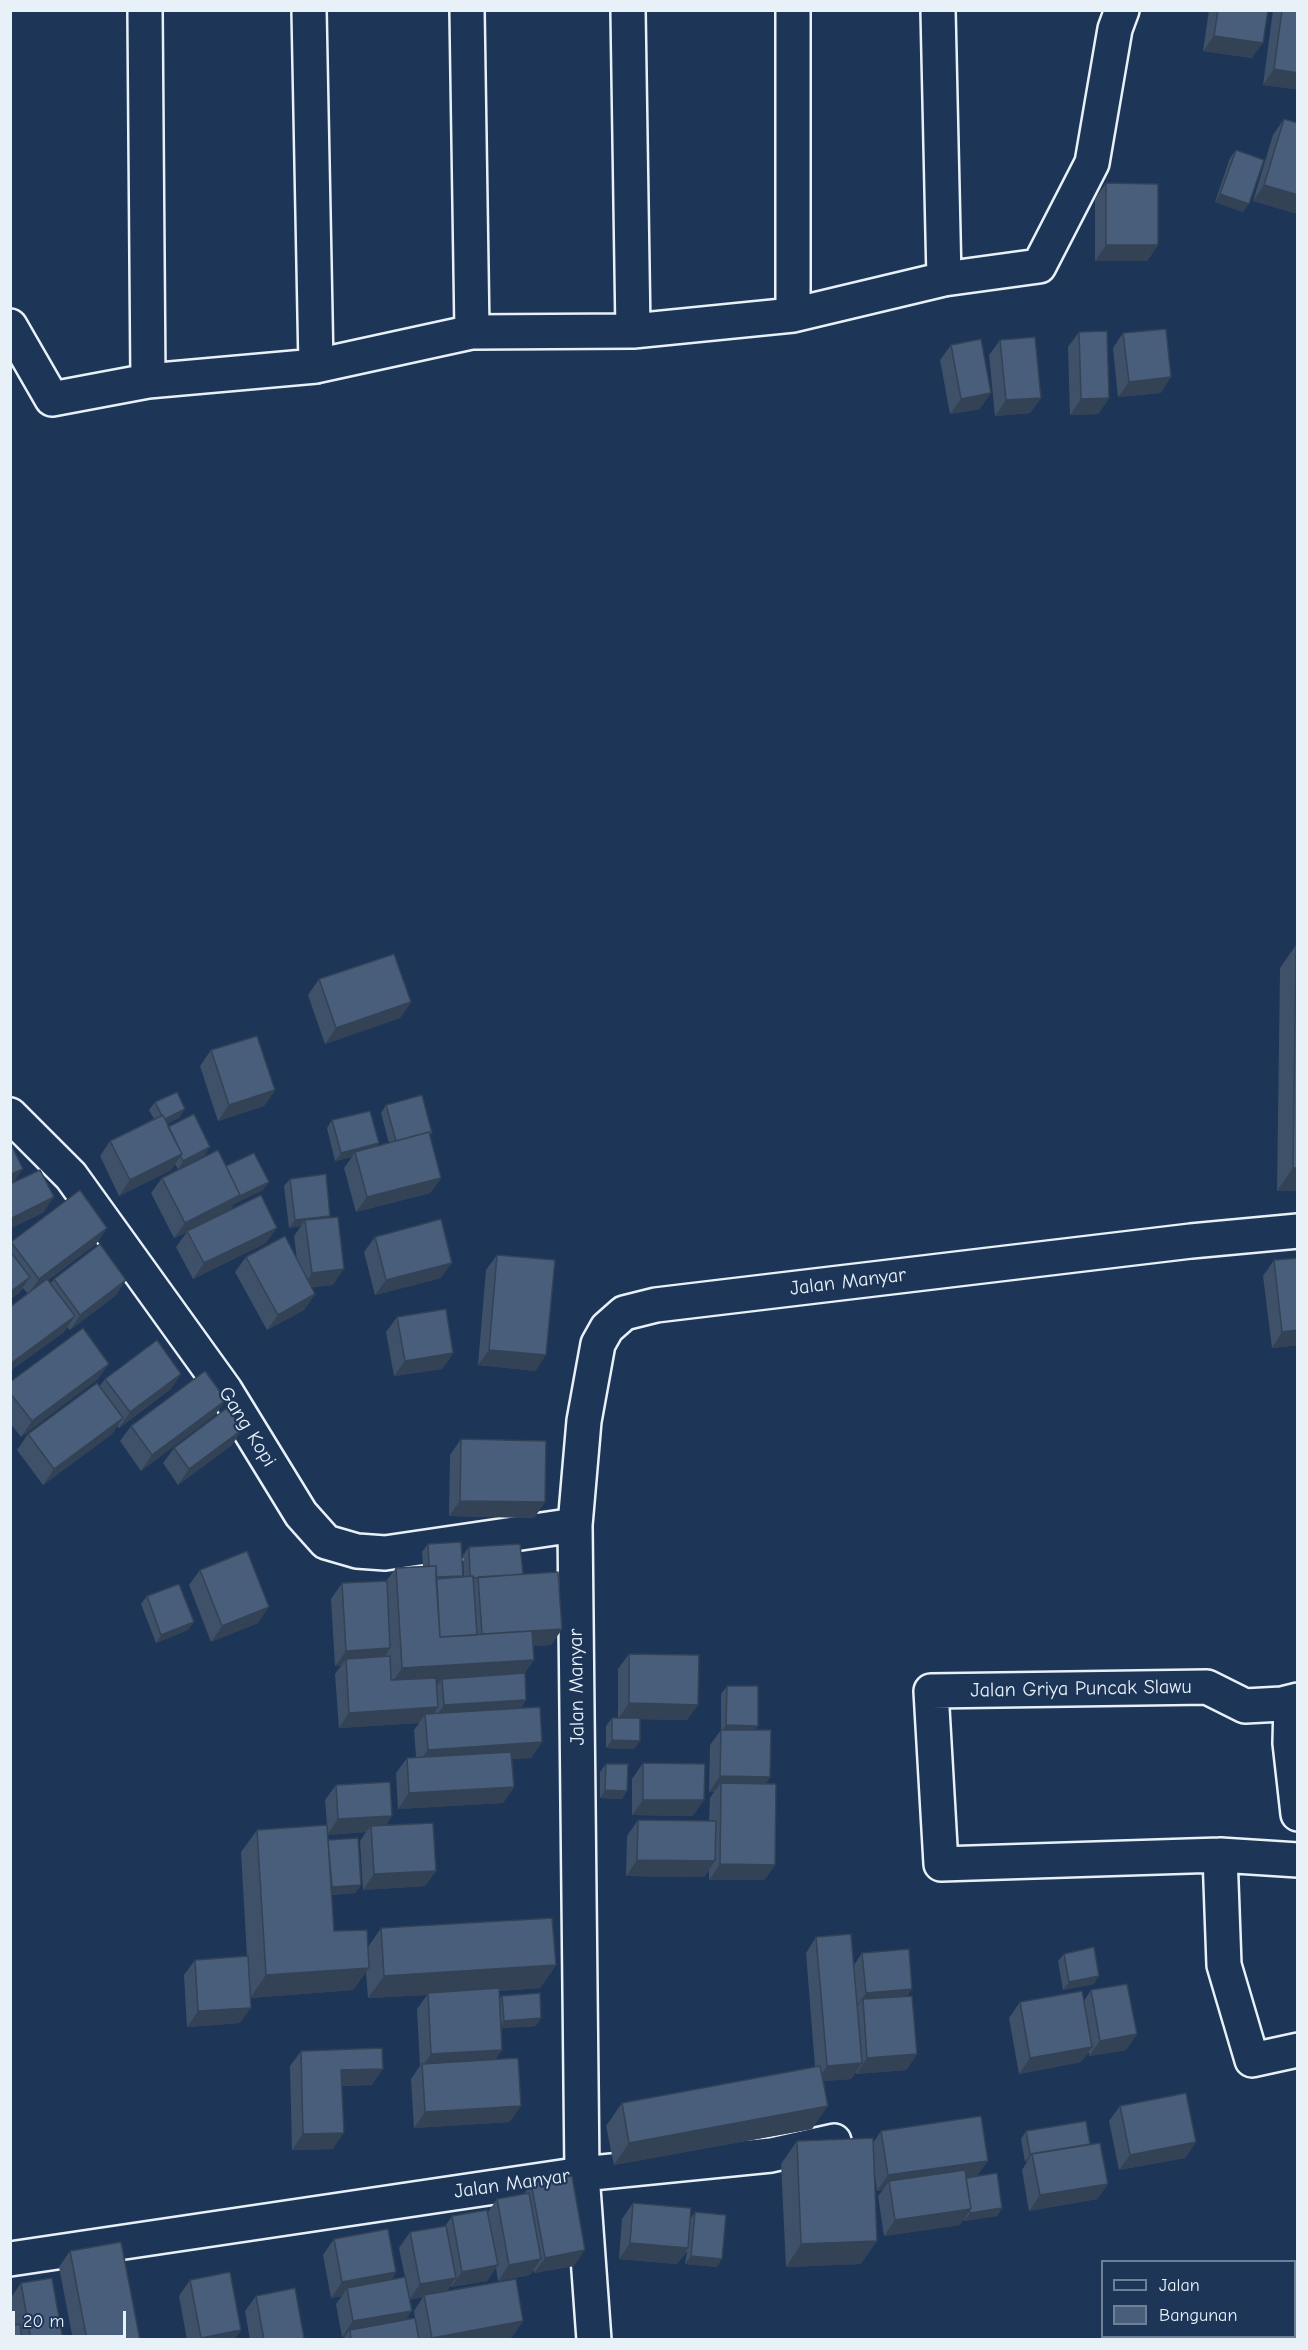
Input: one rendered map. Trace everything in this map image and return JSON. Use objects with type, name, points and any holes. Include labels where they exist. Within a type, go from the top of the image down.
[{"type":"street","points":[[146,10],[148,381]]},
{"type":"street","points":[[309,10],[316,366]]},
{"type":"street","points":[[467,10],[472,332]]},
{"type":"street","points":[[628,10],[633,331]]},
{"type":"street","points":[[793,10],[793,315]]},
{"type":"street","points":[[938,10],[945,279]]},
{"type":"street","points":[[10,326],[52,399],[148,381],[316,366],[472,332],[633,331],[793,315],[945,279],[1039,266],[1092,163],[1117,17]]},
{"type":"street","name":"Gang Kopi","points":[[10,1115],[71,1176],[225,1390],[301,1514],[326,1542],[357,1551],[385,1553],[575,1525]]},
{"type":"street","name":"Jalan Manyar","points":[[25,2257],[582,2174],[575,1525],[584,1421],[598,1344],[608,1328],[624,1313],[656,1305],[1191,1240],[1298,1231]]},
{"type":"street","name":"Jalan Griya Puncak Slawu","points":[[1220,1855],[941,1864],[931,1691],[1207,1687],[1245,1706],[1294,1701]]},
{"type":"street","points":[[1294,1701],[1290,1743],[1298,1814]]},
{"type":"street","points":[[1298,1860],[1220,1855],[1224,1965],[1252,2060],[1298,2050]]},
{"type":"street","points":[[594,2340],[582,2174],[771,2155],[838,2140]]},
{"type":"street","points":[[25,2257],[46,2286]]},
{"type":"building","points":[[1218,10],[1268,10],[1263,43],[1214,36]]},
{"type":"building","points":[[1282,10],[1298,10],[1298,73],[1274,69]]},
{"type":"building","points":[[1284,119],[1298,123],[1298,195],[1264,185]]},
{"type":"building","points":[[1236,150],[1264,160],[1249,204],[1220,194]]},
{"type":"building","points":[[1106,183],[1158,184],[1158,245],[1106,245]]},
{"type":"building","points":[[1166,329],[1171,377],[1129,382],[1123,333]]},
{"type":"building","points":[[1107,331],[1109,398],[1081,399],[1079,332]]},
{"type":"building","points":[[1035,337],[1041,398],[1006,400],[1000,340]]},
{"type":"building","points":[[981,339],[991,393],[961,399],[951,345]]},
{"type":"building","points":[[1296,945],[1298,945],[1298,1168],[1293,1168]]},
{"type":"building","points":[[394,954],[411,1002],[336,1028],[319,979]]},
{"type":"building","points":[[257,1036],[275,1090],[229,1105],[211,1050]]},
{"type":"building","points":[[177,1092],[185,1109],[165,1119],[155,1102]]},
{"type":"building","points":[[422,1095],[432,1133],[396,1141],[386,1105]]},
{"type":"building","points":[[370,1111],[379,1143],[341,1153],[332,1120]]},
{"type":"building","points":[[194,1114],[210,1147],[183,1161],[180,1155],[182,1154],[168,1127]]},
{"type":"building","points":[[163,1115],[182,1154],[130,1180],[110,1141]]},
{"type":"building","points":[[429,1132],[441,1178],[367,1197],[355,1152]]},
{"type":"building","points":[[10,1142],[23,1169],[10,1175]]},
{"type":"building","points":[[218,1150],[240,1195],[185,1223],[162,1178]]},
{"type":"building","points":[[254,1153],[269,1182],[240,1196],[226,1166]]},
{"type":"building","points":[[40,1170],[54,1197],[10,1219],[10,1184]]},
{"type":"building","points":[[326,1174],[330,1216],[295,1220],[290,1179]]},
{"type":"building","points":[[80,1190],[107,1228],[39,1279],[11,1242]]},
{"type":"building","points":[[261,1195],[277,1228],[204,1263],[187,1231]]},
{"type":"building","points":[[338,1217],[344,1269],[312,1273],[305,1220]]},
{"type":"building","points":[[441,1219],[452,1263],[386,1280],[375,1237]]},
{"type":"building","points":[[285,1236],[315,1294],[278,1315],[246,1257]]},
{"type":"building","points":[[100,1244],[126,1280],[80,1315],[54,1279]]},
{"type":"building","points":[[10,1251],[30,1277],[10,1292]]},
{"type":"building","points":[[497,1255],[555,1260],[546,1355],[489,1350]]},
{"type":"building","points":[[1298,1258],[1298,1330],[1282,1332],[1274,1260]]},
{"type":"building","points":[[47,1279],[75,1316],[10,1364],[10,1307]]},
{"type":"building","points":[[446,1309],[453,1353],[405,1361],[397,1317]]},
{"type":"building","points":[[83,1328],[109,1364],[32,1421],[10,1393],[10,1382]]},
{"type":"building","points":[[157,1340],[181,1374],[130,1412],[105,1379]]},
{"type":"building","points":[[205,1371],[226,1400],[152,1455],[131,1426]]},
{"type":"building","points":[[97,1383],[123,1418],[54,1469],[28,1434]]},
{"type":"building","points":[[227,1408],[243,1429],[189,1469],[174,1448]]},
{"type":"building","points":[[461,1439],[546,1441],[545,1502],[460,1501]]},
{"type":"building","points":[[461,1542],[463,1576],[436,1577],[436,1566],[429,1566],[428,1544]]},
{"type":"building","points":[[520,1544],[523,1574],[474,1578],[470,1576],[469,1547]]},
{"type":"building","points":[[247,1551],[269,1607],[222,1626],[200,1570]]},
{"type":"building","points":[[436,1566],[440,1637],[532,1631],[534,1660],[402,1668],[396,1568]]},
{"type":"building","points":[[558,1572],[562,1629],[482,1634],[478,1577]]},
{"type":"building","points":[[473,1576],[477,1635],[440,1637],[436,1579]]},
{"type":"building","points":[[387,1581],[390,1648],[346,1651],[342,1583]]},
{"type":"building","points":[[179,1584],[194,1622],[161,1635],[147,1596]]},
{"type":"building","points":[[629,1654],[699,1655],[698,1705],[629,1703]]},
{"type":"building","points":[[390,1656],[391,1680],[436,1678],[438,1707],[349,1713],[346,1659]]},
{"type":"building","points":[[525,1673],[526,1700],[444,1705],[442,1679]]},
{"type":"building","points":[[727,1686],[758,1686],[758,1726],[726,1725]]},
{"type":"building","points":[[540,1707],[542,1742],[428,1750],[425,1714]]},
{"type":"building","points":[[612,1718],[640,1718],[640,1741],[612,1740]]},
{"type":"building","points":[[721,1730],[771,1730],[770,1777],[720,1776]]},
{"type":"building","points":[[511,1752],[514,1787],[409,1793],[407,1758]]},
{"type":"building","points":[[643,1763],[705,1764],[704,1800],[643,1800]]},
{"type":"building","points":[[606,1764],[628,1764],[627,1791],[605,1790]]},
{"type":"building","points":[[390,1782],[392,1816],[338,1819],[336,1785]]},
{"type":"building","points":[[721,1783],[776,1784],[775,1865],[720,1864]]},
{"type":"building","points":[[638,1820],[716,1821],[715,1861],[637,1860]]},
{"type":"building","points":[[433,1823],[436,1871],[374,1874],[371,1826]]},
{"type":"building","points":[[327,1825],[334,1931],[367,1930],[369,1968],[266,1975],[257,1830]]},
{"type":"building","points":[[358,1838],[361,1885],[332,1887],[328,1840]]},
{"type":"building","points":[[552,1918],[556,1965],[384,1976],[381,1928]]},
{"type":"building","points":[[851,1934],[862,2063],[827,2066],[816,1937]]},
{"type":"building","points":[[1094,1947],[1099,1976],[1069,1982],[1064,1954]]},
{"type":"building","points":[[909,1949],[912,1989],[866,1993],[862,1953]]},
{"type":"building","points":[[248,1956],[251,2008],[198,2011],[195,1960]]},
{"type":"building","points":[[1127,1984],[1137,2034],[1100,2041],[1091,1990]]},
{"type":"building","points":[[499,1988],[502,2050],[431,2054],[428,1993]]},
{"type":"building","points":[[1082,1991],[1092,2047],[1030,2058],[1020,2002]]},
{"type":"building","points":[[540,1993],[541,2018],[504,2021],[502,1996]]},
{"type":"building","points":[[912,1996],[917,2054],[867,2058],[863,1999]]},
{"type":"building","points":[[382,2048],[383,2069],[341,2070],[344,2133],[303,2134],[301,2051]]},
{"type":"building","points":[[518,2058],[521,2106],[425,2112],[422,2064]]},
{"type":"building","points":[[820,2066],[828,2106],[629,2143],[622,2103]]},
{"type":"building","points":[[1186,2093],[1196,2142],[1130,2155],[1120,2106]]},
{"type":"building","points":[[981,2116],[988,2161],[888,2175],[881,2131]]},
{"type":"building","points":[[1086,2121],[1090,2144],[1030,2154],[1026,2131]]},
{"type":"building","points":[[873,2138],[877,2241],[801,2244],[797,2141]]},
{"type":"building","points":[[1100,2143],[1108,2184],[1040,2195],[1032,2154]]},
{"type":"building","points":[[965,2170],[971,2209],[895,2220],[889,2181]]},
{"type":"building","points":[[997,2173],[1002,2208],[970,2213],[966,2178]]},
{"type":"building","points":[[572,2176],[585,2250],[545,2258],[531,2183]]},
{"type":"building","points":[[529,2193],[541,2259],[509,2265],[497,2199]]},
{"type":"building","points":[[633,2203],[691,2208],[688,2248],[630,2243]]},
{"type":"building","points":[[487,2210],[498,2265],[462,2272],[452,2216]]},
{"type":"building","points":[[695,2212],[726,2215],[722,2259],[691,2256]]},
{"type":"building","points":[[446,2226],[456,2278],[420,2284],[410,2232]]},
{"type":"building","points":[[388,2229],[396,2272],[342,2282],[334,2239]]},
{"type":"building","points":[[121,2242],[140,2340],[87,2340],[70,2251]]},
{"type":"building","points":[[230,2272],[241,2330],[201,2338],[190,2280]]},
{"type":"building","points":[[405,2277],[412,2311],[353,2321],[347,2288]]},
{"type":"building","points":[[52,2278],[63,2340],[31,2340],[21,2283]]},
{"type":"building","points":[[516,2279],[523,2321],[432,2338],[424,2295]]},
{"type":"building","points":[[295,2288],[304,2338],[264,2340],[256,2296]]},
{"type":"building","points":[[415,2318],[419,2340],[351,2340],[350,2330]]},
{"type":"building","points":[[20,2324],[22,2340],[10,2340],[10,2326]]}]
